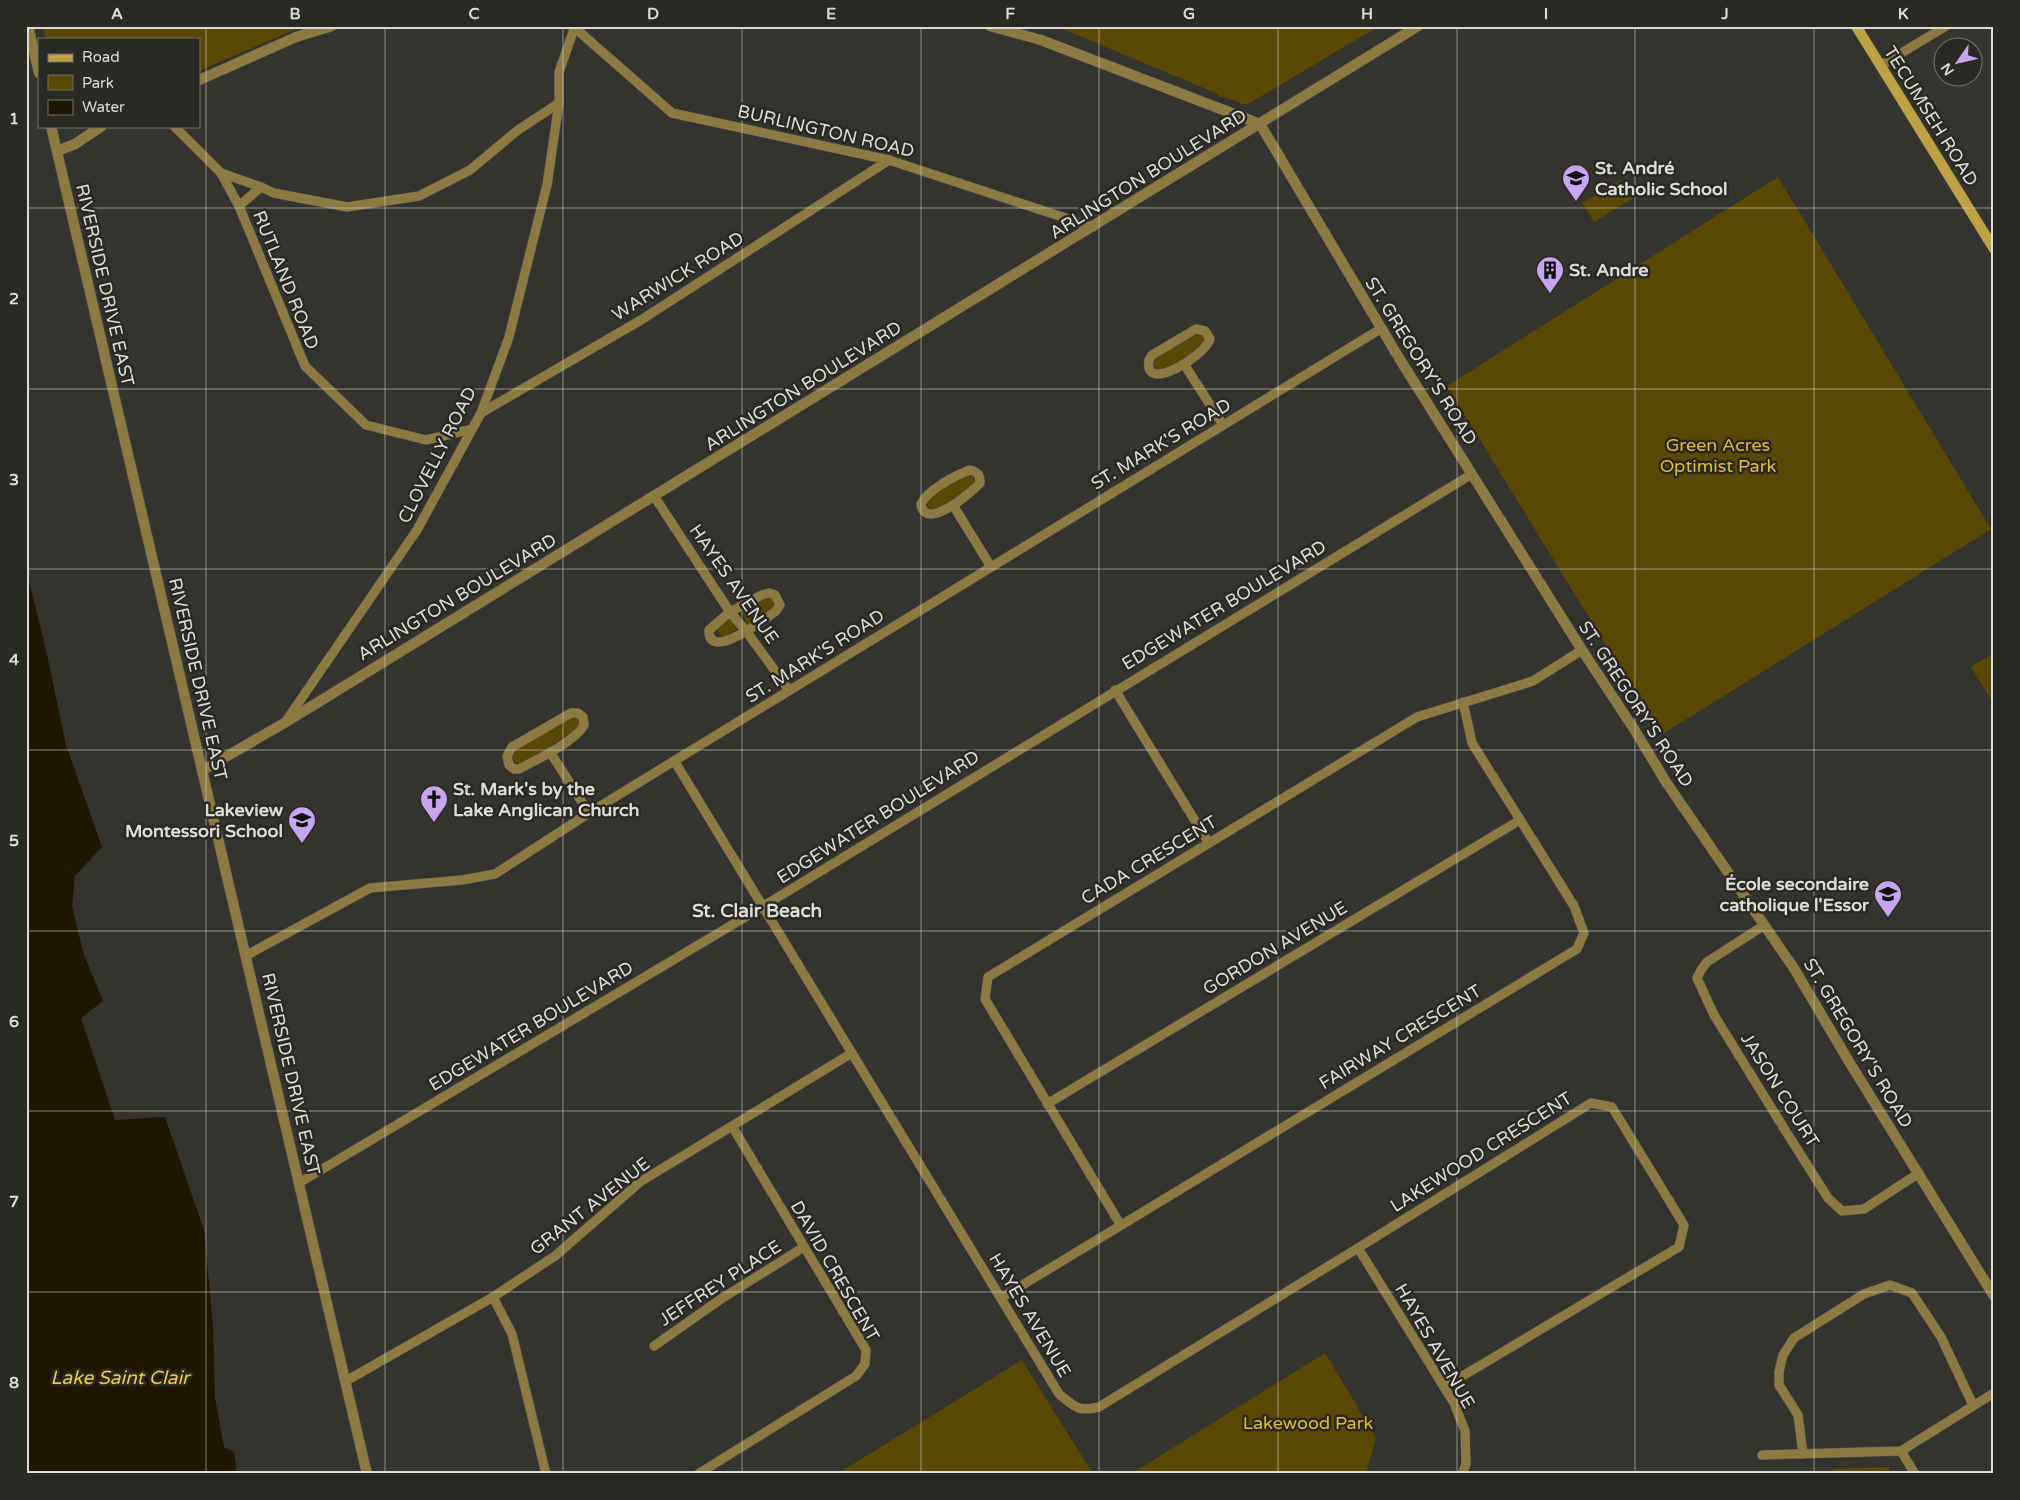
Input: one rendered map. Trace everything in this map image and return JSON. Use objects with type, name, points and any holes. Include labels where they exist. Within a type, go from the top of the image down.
[{"type":"main road","name":"TECUMSEH ROAD","points":[[1856,26],[1994,249]]},
{"type":"street","points":[[28,26],[38,69]]},
{"type":"street","points":[[200,80],[296,37],[332,26]]},
{"type":"street","points":[[990,26],[1041,40],[1260,124]]},
{"type":"street","name":"ARLINGTON BOULEVARD","points":[[203,770],[286,722],[1418,26]]},
{"type":"street","points":[[1880,66],[1946,26]]},
{"type":"street","name":"CLOVELLY ROAD","points":[[286,722],[417,530],[481,413],[511,328],[547,185],[559,103],[559,72],[575,27]]},
{"type":"street","name":"BURLINGTON ROAD","points":[[575,27],[672,113],[889,160],[1093,227]]},
{"type":"street","points":[[221,173],[274,193],[347,207],[419,196],[470,170],[518,130],[559,103]]},
{"type":"street","name":"ST. GREGORY'S ROAD","points":[[1260,124],[1382,328],[1582,650],[1666,782],[1795,970],[1848,1060],[1994,1296]]},
{"type":"street","name":"RIVERSIDE DRIVE EAST","points":[[52,128],[367,1474]]},
{"type":"street","points":[[57,150],[75,144],[99,128]]},
{"type":"street","name":"RUTLAND ROAD","points":[[176,128],[221,173],[239,206],[304,366],[366,425],[426,440],[472,429]]},
{"type":"street","name":"WARWICK ROAD","points":[[481,413],[641,320],[889,160]]},
{"type":"street","points":[[239,206],[261,187]]},
{"type":"street","name":"ST. MARK'S ROAD","points":[[247,956],[370,888],[462,880],[494,874],[789,690],[1382,328]]},
{"type":"street","points":[[1196,329],[1205,331],[1210,339],[1209,344],[1184,364],[1159,375],[1153,373],[1148,364],[1152,355],[1196,329]]},
{"type":"street","points":[[1184,364],[1223,425]]},
{"type":"street","points":[[970,470],[976,472],[980,477],[980,483],[953,505],[931,515],[925,514],[921,504],[926,496],[962,473],[970,470]]},
{"type":"street","name":"EDGEWATER BOULEVARD","points":[[299,1183],[762,907],[1472,474]]},
{"type":"street","name":"HAYES AVENUE","points":[[654,496],[730,612],[789,690]]},
{"type":"street","points":[[953,505],[991,566]]},
{"type":"street","points":[[769,593],[775,595],[780,605],[776,611],[746,631],[724,642],[717,643],[708,636],[709,630],[730,612],[769,593]]},
{"type":"street","name":"CADA CRESCENT","points":[[1120,1224],[985,999],[988,977],[1417,717],[1533,681],[1582,650]]},
{"type":"street","points":[[1116,690],[1208,842]]},
{"type":"street","name":"FAIRWAY CRESCENT","points":[[1000,1298],[1577,948],[1584,933],[1574,906],[1472,743],[1463,702]]},
{"type":"street","points":[[571,713],[581,715],[584,720],[583,728],[550,752],[516,769],[512,768],[507,761],[508,752],[512,746],[571,713]]},
{"type":"street","points":[[550,752],[589,813]]},
{"type":"street","name":"HAYES AVENUE","points":[[675,762],[1059,1394],[1077,1408],[1084,1410],[1099,1407],[1358,1248],[1454,1403],[1465,1431],[1466,1464],[1462,1474]]},
{"type":"street","name":"GORDON AVENUE","points":[[1047,1104],[1520,820]]},
{"type":"street","name":"JASON COURT","points":[[1763,926],[1707,962],[1698,978],[1714,1015],[1785,1130],[1828,1198],[1842,1211],[1864,1209],[1919,1174]]},
{"type":"street","name":"GRANT AVENUE","points":[[346,1380],[493,1297],[555,1256],[640,1182],[852,1053]]},
{"type":"street","name":"LAKEWOOD CRESCENT","points":[[1358,1248],[1592,1102],[1612,1107],[1684,1225],[1679,1247],[1444,1387]]},
{"type":"street","name":"DAVID CRESCENT","points":[[698,1474],[856,1376],[865,1364],[866,1350],[732,1126]]},
{"type":"street","name":"JEFFREY PLACE","points":[[654,1346],[721,1299],[804,1247]]},
{"type":"street","points":[[1803,1454],[1798,1415],[1779,1385],[1779,1372],[1783,1355],[1794,1338],[1864,1294],[1890,1284],[1912,1292],[1941,1337],[1973,1405]]},
{"type":"street","points":[[493,1297],[512,1334],[546,1474]]},
{"type":"street","points":[[1762,1455],[1901,1451],[1994,1393]]},
{"type":"street","points":[[1901,1451],[1915,1474]]},
{"type":"green space","points":[[43,26],[303,26],[200,71],[200,38],[46,38]]},
{"type":"green space","points":[[1051,26],[1379,26],[1248,104],[1242,104],[1223,96],[1221,98],[1218,94],[1063,29]]},
{"type":"green space","name":"Green Acres Optimist Park","points":[[1778,177],[1991,529],[1661,735],[1447,386]]},
{"type":"green space","points":[[1620,180],[1632,199],[1594,222],[1582,203]]},
{"type":"green space","points":[[1198,334],[1203,336],[1205,342],[1195,351],[1177,364],[1164,369],[1157,369],[1153,363],[1157,356]]},
{"type":"green space","points":[[969,474],[974,478],[975,483],[937,509],[931,510],[928,507],[930,496]]},
{"type":"green space","points":[[766,598],[773,599],[774,607],[747,624],[742,611]]},
{"type":"green space","points":[[726,619],[732,620],[737,629],[727,636],[721,636],[716,628]]},
{"type":"green space","points":[[1994,653],[1994,704],[1971,667]]},
{"type":"green space","points":[[571,716],[577,717],[580,724],[573,732],[524,762],[520,764],[515,762],[512,756],[515,749]]},
{"type":"green space","name":"Lakewood Park","points":[[1325,1353],[1376,1438],[1366,1474],[1131,1474]]},
{"type":"green space","points":[[1022,1360],[1093,1474],[837,1474]]},
{"type":"green space","points":[[1889,1467],[1889,1474],[1833,1474],[1833,1469]]},
{"type":"water","name":"Lake Saint Clair","points":[[26,568],[66,745],[102,847],[75,876],[72,906],[83,952],[103,1001],[81,1018],[115,1120],[165,1117],[204,1230],[213,1326],[215,1398],[224,1447],[234,1452],[237,1474],[26,1474]]},
{"type":"place","name":"St. André Catholic School","points":[[1576,202]]},
{"type":"place","name":"St. Andre","points":[[1550,294]]},
{"type":"place","name":"St. Mark's by the Lake Anglican Church","points":[[434,823]]},
{"type":"place","name":"Lakeview Montessori School","points":[[302,844]]},
{"type":"place","name":"École secondaire catholique l'Essor","points":[[1888,918]]},
{"type":"district","name":"St. Clair Beach","points":[[757,910]]}]
